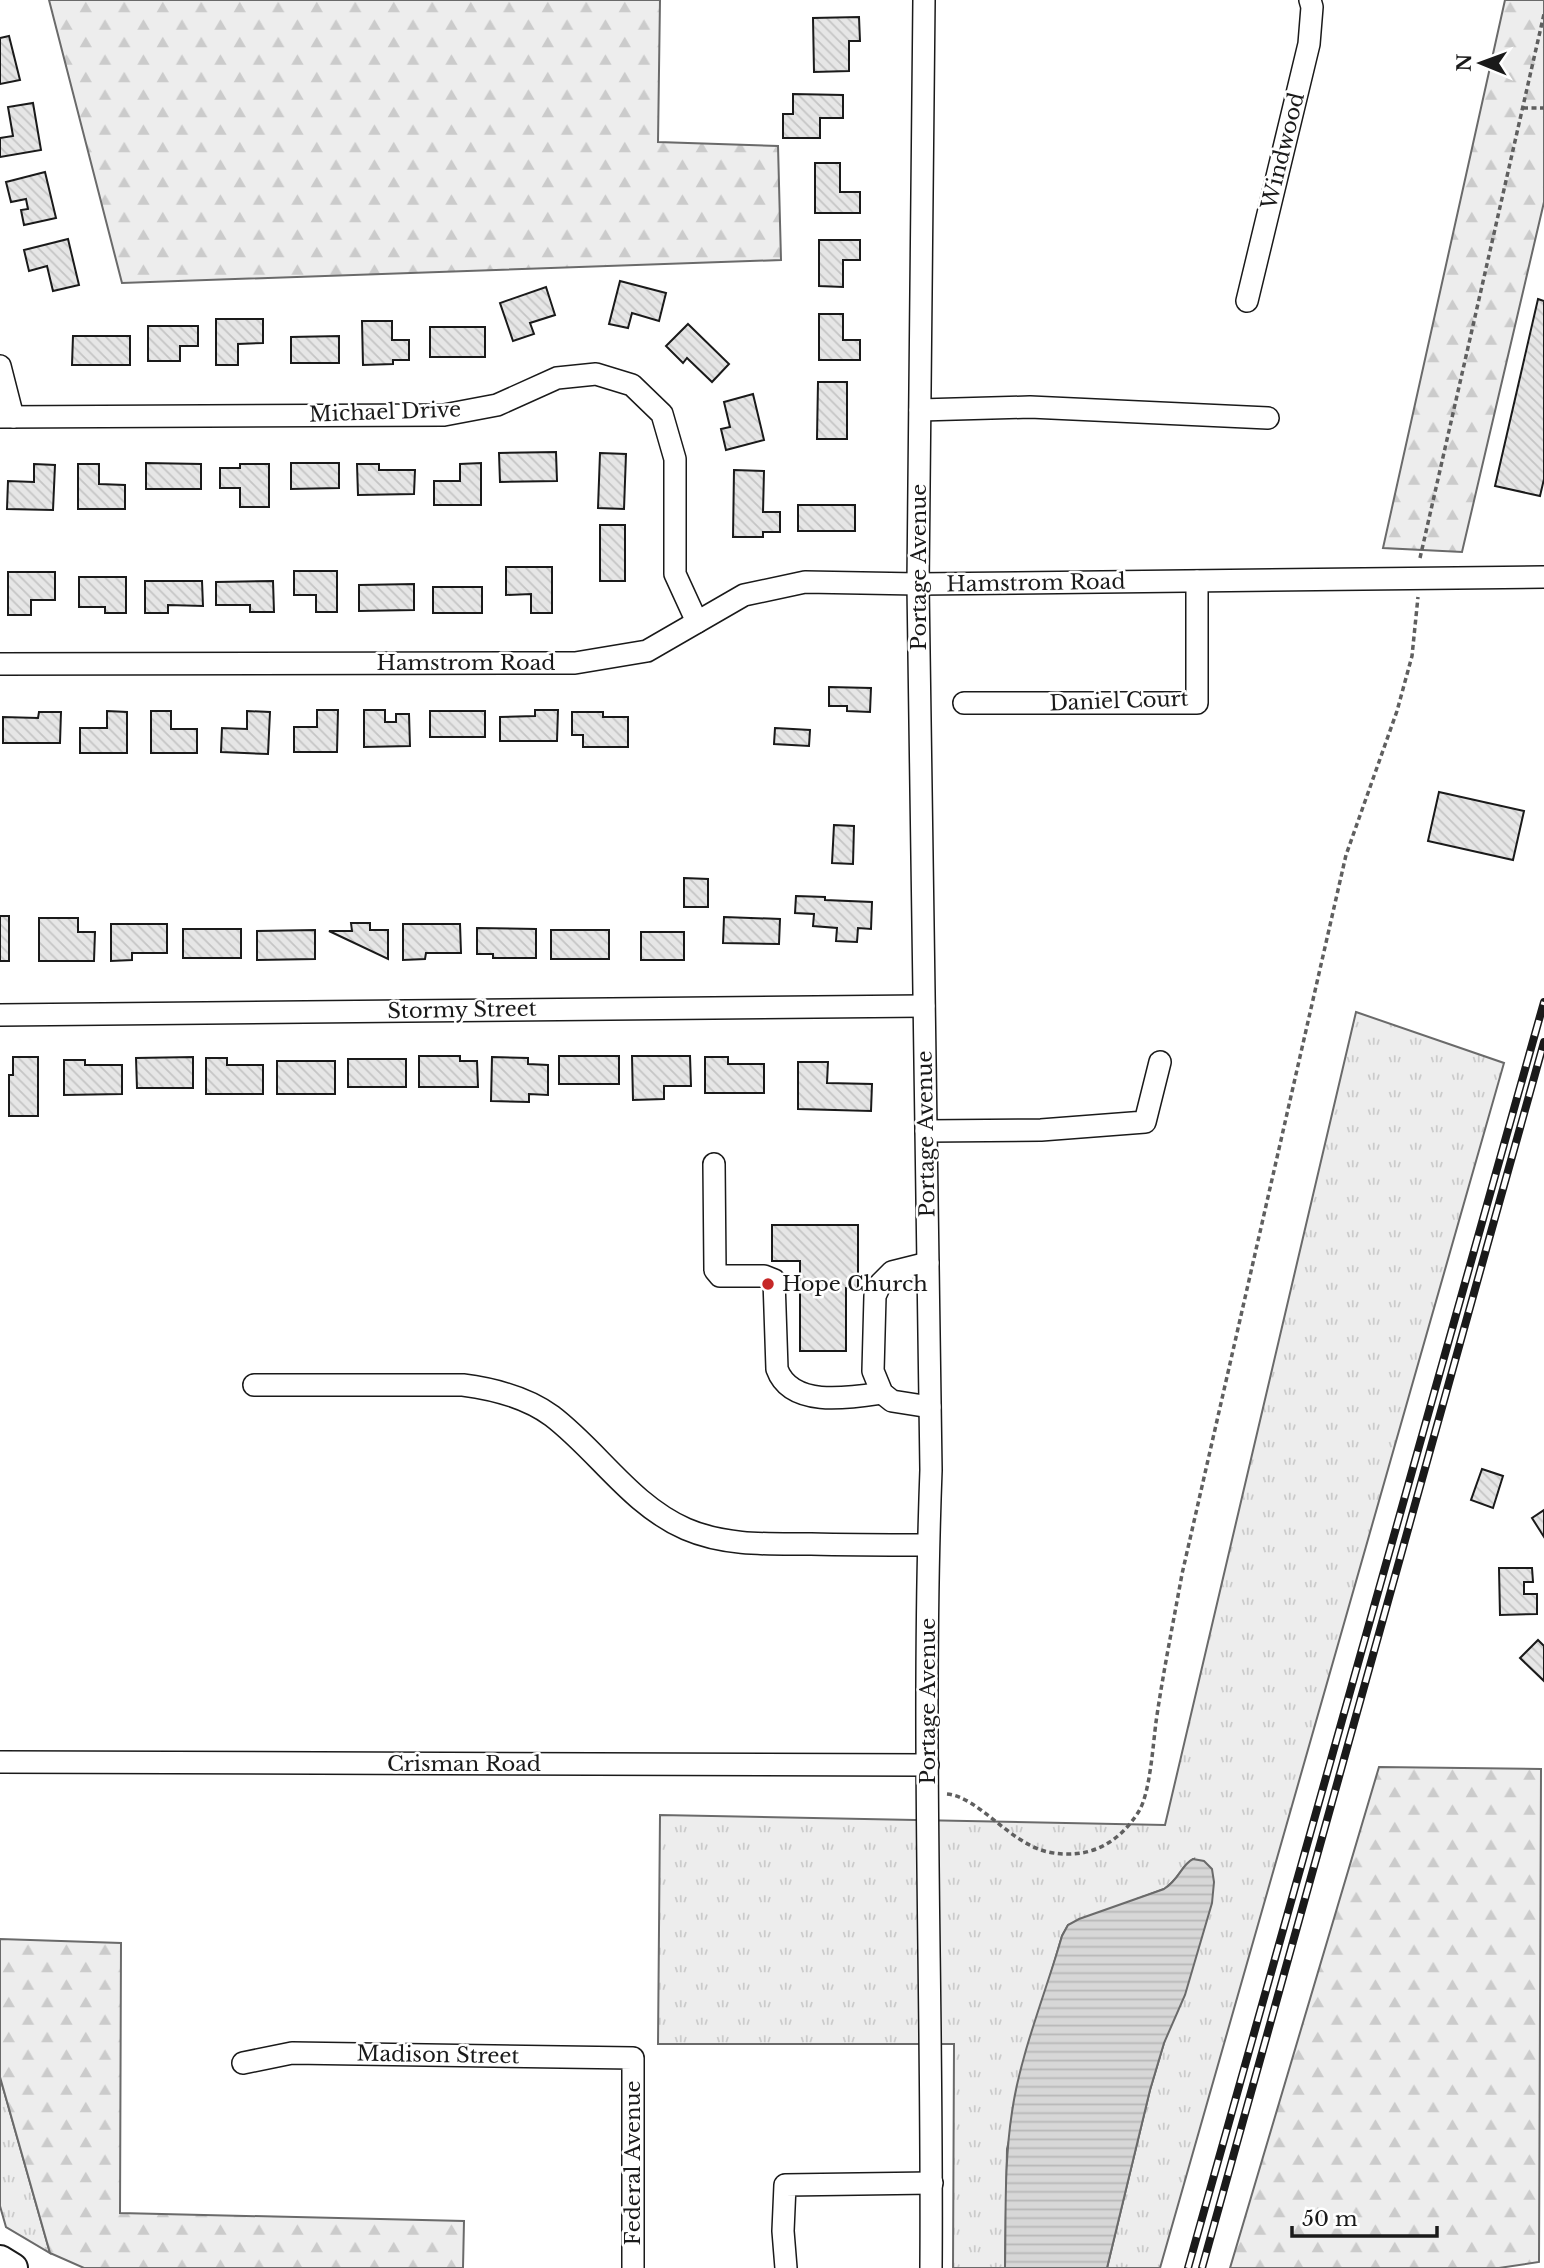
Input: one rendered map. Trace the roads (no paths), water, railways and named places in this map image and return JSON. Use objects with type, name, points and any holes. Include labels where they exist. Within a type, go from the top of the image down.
[{"type":"main road","points":[[0,2260],[13,2268]]},
{"type":"street","name":"Portage Avenue","points":[[924,0],[918,584],[931,1470],[928,1545],[931,2268]]},
{"type":"street","name":"Windwood","points":[[1247,301],[1309,44],[1312,7],[1310,0]]},
{"type":"street","points":[[0,366],[6,417]]},
{"type":"street","name":"Michael Drive","points":[[6,417],[444,415],[497,405],[557,378],[596,374],[632,385],[662,414],[675,460],[674,574],[697,622]]},
{"type":"street","points":[[920,410],[1030,407],[1268,418]]},
{"type":"street","name":"Hamstrom Road","points":[[0,664],[575,663],[647,651],[744,595],[805,582],[918,584],[1544,577]]},
{"type":"street","name":"Daniel Court","points":[[964,703],[1197,703],[1197,581]]},
{"type":"street","name":"Stormy Street","points":[[0,1015],[924,1006]]},
{"type":"street","points":[[926,1131],[1041,1130],[1145,1122],[1160,1062]]},
{"type":"street","points":[[714,1164],[715,1270],[720,1276],[764,1276],[774,1280],[777,1369],[781,1382],[797,1392],[840,1399],[882,1393]]},
{"type":"street","points":[[928,1263],[892,1272],[881,1283],[874,1296],[873,1370],[882,1393],[892,1401],[930,1407]]},
{"type":"street","points":[[254,1385],[463,1385],[494,1390],[520,1399],[551,1415],[648,1506],[676,1524],[697,1533],[745,1543],[928,1545]]},
{"type":"street","name":"Crisman Road","points":[[0,1762],[928,1765]]},
{"type":"street","name":"Madison Street","points":[[243,2063],[292,2053],[633,2058]]},
{"type":"street","name":"Federal Avenue","points":[[632,2268],[633,2058]]},
{"type":"street","points":[[786,2268],[783,2231],[785,2185],[932,2183]]},
{"type":"railway","points":[[1188,2268],[1544,1002]]},
{"type":"railway","points":[[1202,2268],[1544,1042]]},
{"type":"place","name":"Hope Church","points":[[768,1284]]}]
